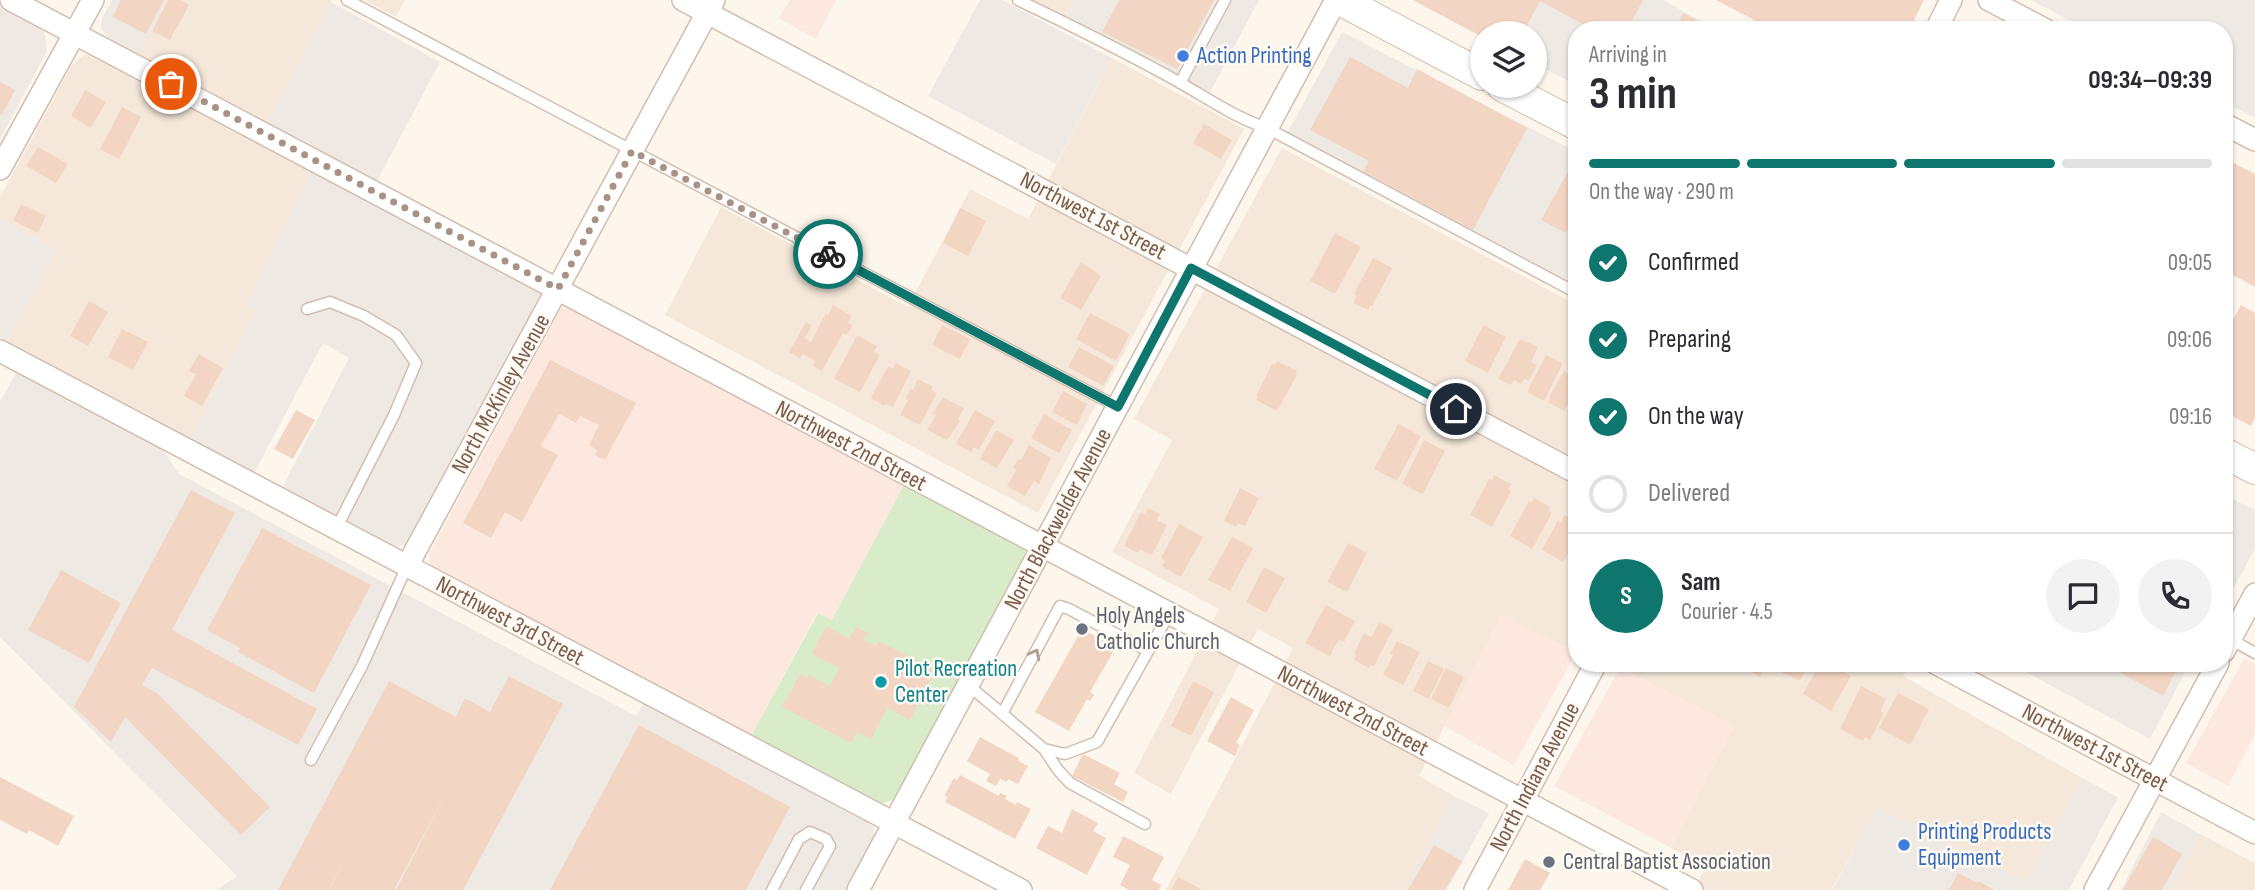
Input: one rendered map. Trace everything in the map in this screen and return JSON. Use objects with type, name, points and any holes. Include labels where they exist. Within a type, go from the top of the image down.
[{"type":"main road","points":[[1338,0],[1470,69]]},
{"type":"main road","points":[[1525,98],[1568,120]]},
{"type":"main road","points":[[2233,458],[2255,469]]},
{"type":"street","name":"Northwest 2nd Street","points":[[12,0],[1692,890]]},
{"type":"street","points":[[0,169],[93,0]]},
{"type":"street","name":"Northwest 1st Street","points":[[682,0],[710,6],[1191,268],[1568,468]]},
{"type":"street","name":"North Blackwelder Avenue","points":[[858,890],[1191,268],[1338,0]]},
{"type":"street","points":[[1940,21],[1951,0]]},
{"type":"street","points":[[1989,0],[2029,21]]},
{"type":"street","name":"North McKinley Avenue","points":[[407,566],[710,6]]},
{"type":"street","points":[[2233,129],[2255,140]]},
{"type":"street","name":"Northwest 3rd Street","points":[[0,351],[1021,890]]},
{"type":"street","points":[[2233,630],[2255,594]]},
{"type":"street","name":"North Indiana Avenue","points":[[1475,890],[1591,672]]},
{"type":"street","name":"Northwest 1st Street","points":[[1952,672],[2255,833]]},
{"type":"street","points":[[2095,890],[2213,672]]},
{"type":"lane","points":[[347,0],[1118,407]]},
{"type":"lane","points":[[1018,0],[1180,83],[1248,122],[1267,128],[1568,288]]},
{"type":"lane","points":[[1180,83],[1225,0]]},
{"type":"lane","points":[[307,309],[330,302],[364,316],[396,335],[416,363],[394,415],[335,529]]},
{"type":"lane","points":[[311,760],[362,666],[407,566]]},
{"type":"lane","points":[[1003,714],[1060,606],[1148,651]]},
{"type":"lane","points":[[1044,749],[1065,754],[1097,742],[1169,614]]},
{"type":"lane","points":[[2233,645],[2255,653]]},
{"type":"lane","points":[[968,685],[1044,749],[1070,783],[1145,824]]},
{"type":"lane","points":[[772,890],[799,839],[810,832],[825,839],[830,846],[806,890]]},
{"type":"shaded area","points":[[112,0],[167,0],[138,55],[109,39],[101,28],[102,18]]},
{"type":"shaded area","points":[[167,0],[332,0],[257,142],[311,171],[246,304],[256,309],[191,439],[7,342],[56,249],[0,219],[0,197],[72,65],[84,55],[91,55],[127,74]]},
{"type":"shaded area","points":[[364,0],[405,0],[396,17]]},
{"type":"shaded area","points":[[790,0],[836,0],[816,39],[779,18]]},
{"type":"shaded area","points":[[980,0],[1002,0],[1112,58],[1056,164],[928,96]]},
{"type":"shaded area","points":[[1031,0],[1073,0],[1064,17]]},
{"type":"shaded area","name":"Action Printing","points":[[1073,0],[1259,0],[1209,94],[1064,17]]},
{"type":"shaded area","points":[[1413,0],[1663,0],[1701,21],[1568,21],[1568,80],[1547,70],[1547,21],[1470,21],[1470,31]]},
{"type":"shaded area","points":[[2031,0],[2255,0],[2255,118],[2233,107],[2233,21],[2071,21]]},
{"type":"shaded area","points":[[331,2],[440,62],[377,181],[267,123]]},
{"type":"shaded area","points":[[0,6],[40,28],[45,35],[47,51],[0,139]]},
{"type":"shaded area","points":[[1342,32],[1568,147],[1568,280],[1288,132]]},
{"type":"shaded area","points":[[1112,58],[1244,129],[1038,513],[665,315],[721,207],[908,307],[970,189],[1028,219]]},
{"type":"shaded area","points":[[1282,148],[1568,300],[1568,648],[1502,615],[1419,776],[1454,796],[1403,890],[1166,890],[1293,648],[1258,629],[1171,794],[1134,773],[1219,609],[1112,552],[1172,440],[1134,419]]},
{"type":"shaded area","points":[[311,171],[542,295],[408,544],[402,546],[395,547],[282,488],[349,358],[323,343],[254,473],[191,439],[256,309],[246,304]]},
{"type":"shaded area","points":[[0,219],[56,249],[7,342],[0,338]]},
{"type":"shaded area","points":[[564,307],[904,485],[832,620],[817,613],[751,736],[430,565],[429,554]]},
{"type":"shaded area","points":[[17,371],[162,448],[179,474],[636,716],[644,703],[870,824],[874,829],[873,839],[846,890],[216,890],[237,876],[0,637],[0,402]]},
{"type":"shaded area","points":[[2233,499],[2255,510],[2255,549],[2233,589]]},
{"type":"shaded area","points":[[1502,614],[1568,649],[1568,667],[1514,765],[1444,726]]},
{"type":"shaded area","points":[[2244,659],[2255,664],[2255,734],[2228,786],[2186,763]]},
{"type":"shaded area","points":[[1618,672],[1628,672],[1734,726],[1671,848],[1554,786]]},
{"type":"shaded area","points":[[1628,672],[1905,672],[1903,676],[2082,778],[2027,881],[1877,809],[1831,890],[1694,890],[1706,866],[1671,848],[1734,726]]},
{"type":"shaded area","points":[[2026,672],[2185,672],[2150,739]]},
{"type":"shaded area","name":"Printing Products Equipment","points":[[2082,778],[2118,797],[2069,890],[1832,890],[1877,808],[2027,881]]},
{"type":"shaded area","points":[[1454,796],[1489,813],[1447,890],[1403,890]]},
{"type":"shaded area","points":[[2161,812],[2200,834],[2170,890],[2121,890]]},
{"type":"shaded area","points":[[2200,834],[2255,863],[2255,890],[2170,890]]},
{"type":"green space","points":[[904,485],[1024,549],[1026,556],[897,795],[893,800],[882,803],[751,736],[818,613],[832,620]]},
{"type":"building","points":[[121,0],[164,0],[146,34],[113,17]]},
{"type":"building","points":[[168,0],[180,0],[189,5],[170,40],[152,31]]},
{"type":"building","points":[[1119,0],[1214,0],[1177,69],[1102,32]]},
{"type":"building","points":[[1413,0],[1643,0],[1632,21],[1577,21],[1540,1],[1529,21],[1470,21],[1470,31]]},
{"type":"building","points":[[1716,0],[1924,0],[1914,21],[1756,21]]},
{"type":"building","points":[[1683,13],[1698,21],[1679,21]]},
{"type":"building","points":[[1350,57],[1408,88],[1417,69],[1527,128],[1473,230],[1363,171],[1369,161],[1310,130]]},
{"type":"building","points":[[0,82],[15,90],[2,115],[0,114]]},
{"type":"building","points":[[85,90],[106,102],[91,128],[71,116]]},
{"type":"building","points":[[122,107],[141,117],[119,159],[100,149]]},
{"type":"building","points":[[1204,124],[1232,140],[1221,159],[1193,143]]},
{"type":"building","points":[[38,147],[68,164],[56,183],[26,166]]},
{"type":"building","points":[[2233,163],[2255,174],[2255,287],[2233,275]]},
{"type":"building","points":[[1568,172],[1566,233],[1541,220]]},
{"type":"building","points":[[21,204],[46,216],[38,233],[13,221]]},
{"type":"building","points":[[960,208],[986,221],[968,256],[943,243]]},
{"type":"building","points":[[1335,233],[1361,247],[1335,294],[1310,281]]},
{"type":"building","points":[[1373,258],[1392,268],[1368,310],[1353,303],[1357,296],[1354,294]]},
{"type":"building","points":[[1081,262],[1101,276],[1081,310],[1060,298]]},
{"type":"building","points":[[89,301],[108,312],[88,346],[70,336]]},
{"type":"building","points":[[833,305],[852,316],[848,322],[852,326],[847,335],[843,333],[822,371],[813,366],[815,361],[803,354],[800,358],[789,352],[806,322],[812,326],[805,338],[811,342]]},
{"type":"building","points":[[2241,305],[2255,313],[2255,418],[2251,426],[2233,417],[2233,320]]},
{"type":"building","points":[[1090,313],[1130,334],[1116,361],[1076,339]]},
{"type":"building","points":[[942,325],[970,339],[960,359],[932,345]]},
{"type":"building","points":[[1483,325],[1506,337],[1488,373],[1465,361]]},
{"type":"building","points":[[122,329],[148,342],[133,370],[108,357]]},
{"type":"building","points":[[857,335],[877,346],[874,352],[880,355],[860,392],[834,379]]},
{"type":"building","points":[[1520,339],[1538,347],[1531,362],[1537,365],[1529,381],[1524,379],[1521,384],[1514,380],[1511,385],[1498,379]]},
{"type":"building","points":[[1079,347],[1114,366],[1103,386],[1068,367]]},
{"type":"building","points":[[199,354],[223,368],[202,406],[184,396],[196,374],[189,371]]},
{"type":"building","points":[[1546,355],[1563,363],[1544,401],[1527,392]]},
{"type":"building","points":[[550,360],[636,403],[605,460],[595,455],[597,450],[589,445],[599,425],[580,416],[576,423],[559,414],[541,446],[558,455],[522,522],[505,512],[491,538],[463,523]]},
{"type":"building","points":[[1277,361],[1297,371],[1297,375],[1277,411],[1256,400],[1256,396],[1272,364],[1275,365]]},
{"type":"building","points":[[896,363],[911,371],[893,407],[871,398],[888,366],[893,369]]},
{"type":"building","points":[[1564,371],[1568,373],[1568,404],[1564,411],[1548,402]]},
{"type":"building","points":[[918,379],[933,387],[931,390],[937,393],[920,425],[900,415],[908,400],[905,399],[910,388],[913,390]]},
{"type":"building","points":[[1063,391],[1087,404],[1077,425],[1052,412]]},
{"type":"building","points":[[943,397],[964,408],[958,419],[960,421],[947,440],[927,430],[936,415],[932,414]]},
{"type":"building","points":[[296,410],[315,420],[293,459],[274,449]]},
{"type":"building","points":[[975,410],[995,421],[979,450],[974,447],[971,452],[956,444]]},
{"type":"building","points":[[1044,414],[1072,430],[1059,453],[1031,438]]},
{"type":"building","points":[[1398,424],[1421,436],[1397,481],[1374,469]]},
{"type":"building","points":[[996,430],[1014,440],[997,468],[980,459]]},
{"type":"building","points":[[1424,440],[1445,451],[1423,494],[1402,484]]},
{"type":"building","points":[[1029,445],[1051,458],[1039,484],[1034,481],[1025,496],[1007,486],[1016,470],[1013,468]]},
{"type":"building","points":[[1494,475],[1511,484],[1508,489],[1511,491],[1492,527],[1470,515],[1489,479],[1492,480]]},
{"type":"building","points":[[1240,488],[1259,498],[1245,526],[1238,523],[1236,527],[1224,521]]},
{"type":"building","points":[[191,490],[235,513],[172,630],[317,709],[298,745],[152,668],[142,685],[157,693],[270,807],[241,835],[125,717],[111,742],[74,707]]},
{"type":"building","points":[[1534,498],[1550,507],[1548,511],[1552,513],[1532,549],[1510,536],[1529,501],[1531,503]]},
{"type":"building","points":[[1148,508],[1160,514],[1157,520],[1167,525],[1152,555],[1140,549],[1138,553],[1124,546],[1141,512],[1145,514]]},
{"type":"building","points":[[1564,515],[1568,517],[1568,553],[1563,562],[1542,550],[1558,520],[1561,522]]},
{"type":"building","points":[[1179,524],[1203,537],[1181,577],[1162,566],[1165,561],[1161,558]]},
{"type":"building","points":[[262,528],[371,585],[314,693],[238,652],[240,648],[207,630]]},
{"type":"building","points":[[1232,537],[1253,548],[1230,591],[1208,580]]},
{"type":"building","points":[[1348,543],[1367,553],[1347,592],[1327,582]]},
{"type":"building","points":[[1264,567],[1285,578],[1266,613],[1246,602]]},
{"type":"building","points":[[61,570],[121,603],[89,663],[28,630]]},
{"type":"building","points":[[1326,605],[1355,621],[1344,642],[1339,639],[1330,656],[1305,643]]},
{"type":"building","points":[[1379,622],[1393,629],[1374,666],[1369,668],[1354,660],[1354,654],[1364,633],[1372,637]]},
{"type":"building","name":"Pilot Recreation Center","points":[[826,626],[849,639],[856,627],[868,633],[864,640],[876,646],[879,641],[936,671],[910,720],[887,708],[871,739],[857,732],[851,743],[782,707],[800,674],[807,677],[809,675],[830,686],[839,668],[812,654]]},
{"type":"building","points":[[1082,629],[1116,647],[1090,692],[1094,695],[1090,701],[1087,699],[1069,731],[1035,712]]},
{"type":"building","points":[[1397,641],[1420,652],[1403,685],[1383,675]]},
{"type":"building","points":[[1428,661],[1444,669],[1429,699],[1413,691]]},
{"type":"building","points":[[1446,668],[1464,677],[1449,708],[1431,699]]},
{"type":"building","points":[[1781,672],[1804,672],[1800,681]]},
{"type":"building","points":[[1815,672],[1844,672],[1851,676],[1831,711],[1803,694]]},
{"type":"building","points":[[2119,672],[2175,672],[2163,696]]},
{"type":"building","points":[[509,676],[563,704],[463,890],[396,890],[452,782],[394,890],[329,890],[345,858],[328,890],[278,890],[389,681],[456,717],[465,698],[490,712]]},
{"type":"building","points":[[1193,681],[1214,692],[1191,736],[1171,726]]},
{"type":"building","points":[[1861,686],[1886,699],[1880,711],[1884,713],[1870,740],[1865,737],[1863,741],[1840,729]]},
{"type":"building","points":[[1898,693],[1929,709],[1910,745],[1879,728]]},
{"type":"building","points":[[1231,697],[1254,710],[1236,743],[1240,745],[1235,756],[1207,741]]},
{"type":"building","points":[[639,725],[790,807],[746,890],[550,890]]},
{"type":"building","points":[[980,737],[1019,758],[1018,761],[1028,766],[1018,784],[1008,779],[1007,782],[1000,779],[996,786],[986,781],[990,774],[967,761]]},
{"type":"building","points":[[1083,754],[1120,773],[1114,784],[1128,792],[1123,802],[1072,776]]},
{"type":"building","points":[[960,775],[999,796],[1000,793],[1007,796],[1005,799],[1016,805],[1017,802],[1031,809],[1015,839],[945,802],[948,797],[944,796],[954,778],[957,780]]},
{"type":"building","points":[[0,777],[74,816],[58,846],[29,830],[27,834],[0,820]]},
{"type":"building","points":[[1072,809],[1098,823],[1093,831],[1106,838],[1087,875],[1036,848],[1048,826],[1062,833]]},
{"type":"building","points":[[1123,836],[1164,857],[1152,880],[1161,885],[1159,890],[1129,890],[1120,885],[1130,865],[1113,857]]},
{"type":"building","points":[[2153,837],[2182,854],[2162,890],[2123,890]]},
{"type":"building","points":[[1434,845],[1462,861],[1445,890],[1408,890]]},
{"type":"building","points":[[1525,859],[1550,873],[1540,890],[1508,890]]},
{"type":"building","points":[[1958,873],[1977,883],[1978,881],[1995,890],[1949,890]]},
{"type":"building","points":[[1178,877],[1203,890],[1171,890]]},
{"type":"way so far","points":[[171,84],[558,289],[632,151],[828,254]]},
{"type":"place","name":"Action Printing","points":[[1183,56]]},
{"type":"place","name":"Holy Angels Catholic Church","points":[[1082,629]]},
{"type":"place","name":"Pilot Recreation Center","points":[[881,682]]},
{"type":"place","name":"Printing Products Equipment","points":[[1904,845]]},
{"type":"place","name":"Central Baptist Association","points":[[1549,862]]},
{"type":"route","points":[[828,254],[1118,407],[1191,268],[1456,409]]}]
